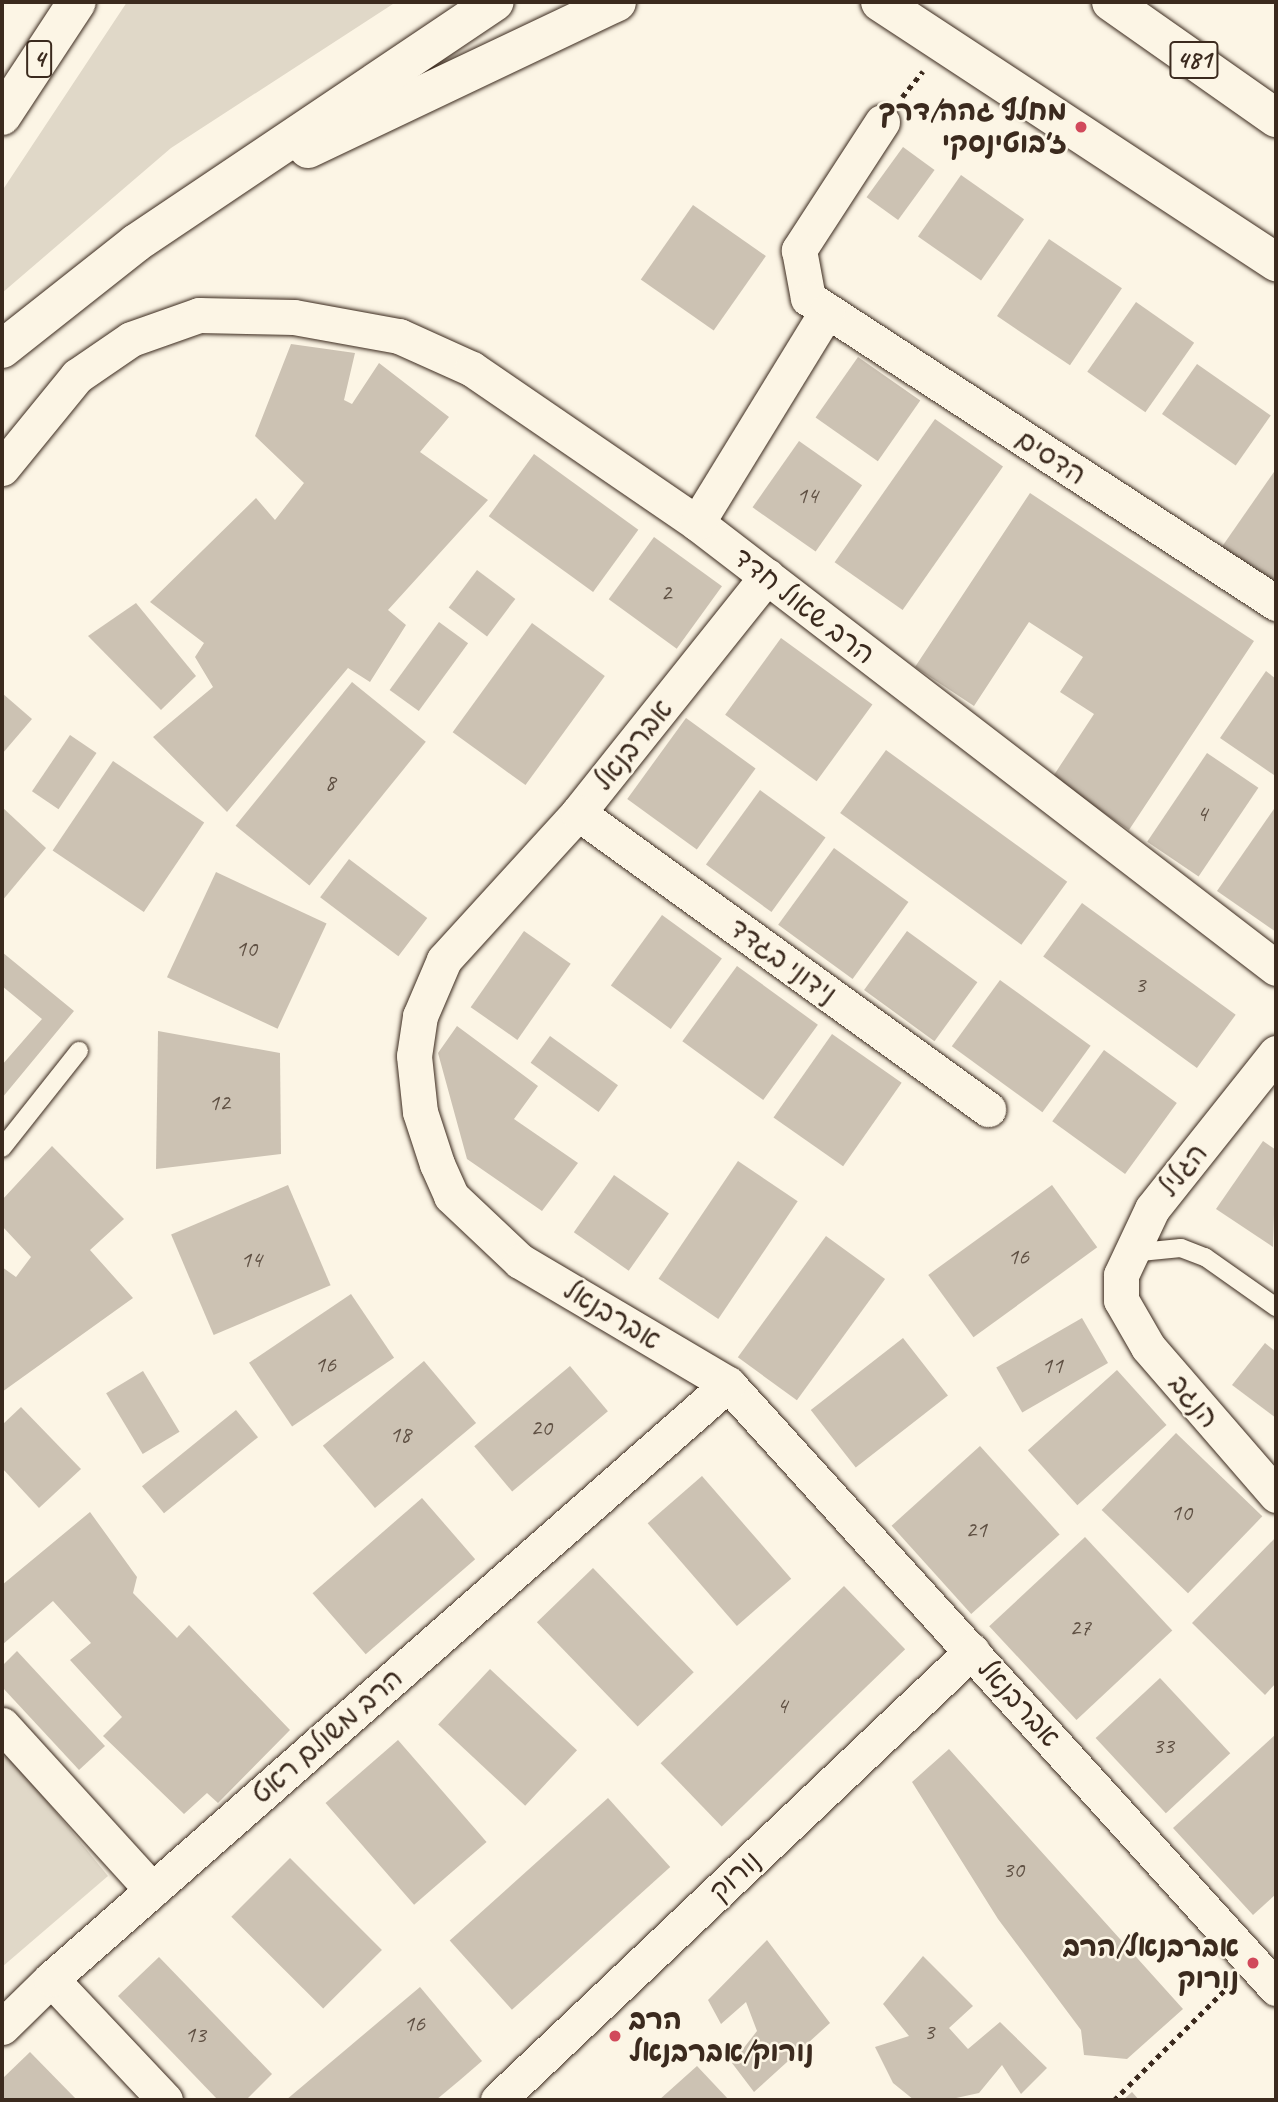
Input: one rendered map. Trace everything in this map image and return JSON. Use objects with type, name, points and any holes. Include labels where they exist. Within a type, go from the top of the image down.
[{"type":"main road","name":"4","points":[[2,116],[77,2]]},
{"type":"main road","points":[[2,349],[205,198],[494,2]]},
{"type":"main road","points":[[205,198],[617,2]]},
{"type":"main road","points":[[880,2],[1276,262]]},
{"type":"main road","name":"481","points":[[1111,2],[1276,118]]},
{"type":"street","name":"הדסים","points":[[882,122],[799,250],[808,298],[1276,603]]},
{"type":"street","points":[[697,523],[827,311]]},
{"type":"street","name":"הרב שאול חדד","points":[[2,468],[77,376],[131,339],[200,316],[294,317],[399,336],[472,369],[697,523],[1276,968]]},
{"type":"street","name":"אברבנאל","points":[[768,576],[578,813],[444,960],[416,1043],[420,1112],[451,1196],[477,1226],[520,1261],[728,1384],[1265,1975]]},
{"type":"street","name":"נידוני בגדד","points":[[578,813],[988,1109]]},
{"type":"street","name":"הגליל","points":[[1121,1300],[1129,1253],[1152,1209],[1274,1060]]},
{"type":"street","name":"הנגב","points":[[1121,1300],[1148,1347],[1276,1494]]},
{"type":"street","name":"הרב משולם ראט","points":[[2,2026],[51,1979],[728,1384]]},
{"type":"street","name":"נורוק","points":[[507,2097],[972,1651]]},
{"type":"street","points":[[2,1724],[152,1890]]},
{"type":"street","points":[[51,1979],[165,2100]]},
{"type":"lane","points":[[2,1148],[79,1051]]},
{"type":"lane","points":[[1129,1253],[1181,1248],[1205,1257],[1276,1307]]},
{"type":"path","points":[[882,122],[932,59]]},
{"type":"path","points":[[1114,2100],[1265,1975]]},
{"type":"shaded area","points":[[127,2],[396,2],[171,148],[2,293],[2,191]]},
{"type":"shaded area","points":[[2,1746],[108,1876],[2,1967]]},
{"type":"building","points":[[903,147],[935,170],[898,220],[867,197]]},
{"type":"building","points":[[961,175],[1024,219],[981,281],[918,236]]},
{"type":"building","points":[[693,205],[766,256],[714,331],[641,280]]},
{"type":"building","points":[[1049,239],[1122,288],[1070,365],[997,316]]},
{"type":"building","points":[[1136,302],[1194,343],[1145,412],[1087,372]]},
{"type":"building","points":[[291,344],[355,353],[344,400],[352,404],[379,363],[449,417],[420,452],[488,500],[388,610],[406,625],[370,682],[348,668],[227,812],[153,737],[213,687],[195,657],[204,643],[150,602],[256,498],[275,520],[304,483],[255,436]]},
{"type":"building","points":[[858,357],[920,401],[878,461],[816,418]]},
{"type":"building","points":[[1197,364],[1271,416],[1236,466],[1162,414]]},
{"type":"building","points":[[935,419],[1003,467],[903,610],[835,562]]},
{"type":"building","points":[[799,441],[862,485],[816,552],[753,507]]},
{"type":"building","points":[[534,454],[638,530],[593,592],[489,516]]},
{"type":"building","points":[[1276,469],[1276,590],[1219,551]]},
{"type":"building","points":[[1030,493],[1254,641],[1129,830],[1052,778],[1094,714],[1060,692],[1083,657],[1029,622],[974,706],[915,667]]},
{"type":"building","points":[[654,537],[722,586],[677,649],[609,599]]},
{"type":"building","points":[[477,570],[515,599],[487,636],[449,608]]},
{"type":"building","points":[[136,603],[196,676],[161,710],[88,636]]},
{"type":"building","points":[[439,622],[468,643],[419,711],[390,690]]},
{"type":"building","points":[[532,623],[605,676],[525,785],[453,732]]},
{"type":"building","points":[[781,638],[872,704],[817,781],[725,715]]},
{"type":"building","points":[[1266,671],[1276,679],[1274,775],[1220,738]]},
{"type":"building","points":[[352,682],[426,742],[309,886],[236,826]]},
{"type":"building","points":[[2,693],[32,719],[2,754]]},
{"type":"building","points":[[686,718],[756,769],[697,849],[627,799]]},
{"type":"building","points":[[70,735],[97,753],[59,809],[32,791]]},
{"type":"building","points":[[886,750],[1067,882],[1021,945],[840,813]]},
{"type":"building","points":[[1207,753],[1258,788],[1199,876],[1147,842]]},
{"type":"building","points":[[113,761],[204,823],[144,912],[53,851]]},
{"type":"building","points":[[760,790],[826,838],[771,912],[706,864]]},
{"type":"building","points":[[1276,806],[1276,932],[1217,891]]},
{"type":"building","points":[[2,807],[46,848],[2,901]]},
{"type":"building","points":[[834,848],[908,902],[853,979],[778,925]]},
{"type":"building","points":[[349,859],[427,918],[398,956],[320,897]]},
{"type":"building","points":[[216,872],[327,924],[278,1029],[167,977]]},
{"type":"building","points":[[1082,903],[1236,1015],[1197,1068],[1043,956]]},
{"type":"building","points":[[662,915],[722,958],[671,1029],[611,985]]},
{"type":"building","points":[[524,931],[571,964],[517,1040],[471,1007]]},
{"type":"building","points":[[907,931],[977,982],[934,1041],[864,990]]},
{"type":"building","points":[[2,952],[74,1011],[2,1098],[2,1065],[42,1019],[2,986]]},
{"type":"building","points":[[737,966],[818,1025],[763,1100],[682,1041]]},
{"type":"building","points":[[1000,980],[1091,1046],[1042,1112],[952,1046]]},
{"type":"building","points":[[457,1026],[538,1086],[514,1119],[578,1163],[542,1211],[467,1159],[438,1053]]},
{"type":"building","points":[[158,1031],[280,1053],[281,1154],[156,1169]]},
{"type":"building","points":[[832,1034],[902,1083],[843,1166],[773,1118]]},
{"type":"building","points":[[550,1036],[618,1085],[599,1112],[531,1063]]},
{"type":"building","points":[[1104,1050],[1177,1103],[1125,1174],[1052,1121]]},
{"type":"building","points":[[1263,1141],[1276,1150],[1273,1247],[1216,1209]]},
{"type":"building","points":[[52,1146],[124,1219],[90,1250],[133,1298],[2,1392],[2,1267],[16,1277],[31,1257],[2,1226],[2,1200]]},
{"type":"building","points":[[738,1161],[798,1201],[718,1319],[659,1279]]},
{"type":"building","points":[[614,1175],[669,1213],[629,1271],[574,1232]]},
{"type":"building","points":[[288,1185],[331,1285],[214,1335],[171,1235]]},
{"type":"building","points":[[1052,1185],[1097,1247],[973,1337],[928,1275]]},
{"type":"building","points":[[826,1236],[885,1279],[797,1400],[738,1357]]},
{"type":"building","points":[[351,1294],[394,1358],[292,1427],[249,1363]]},
{"type":"building","points":[[1082,1318],[1108,1363],[1022,1413],[996,1368]]},
{"type":"building","points":[[903,1338],[948,1396],[856,1468],[811,1410]]},
{"type":"building","points":[[1265,1343],[1276,1352],[1276,1418],[1232,1385]]},
{"type":"building","points":[[424,1361],[476,1423],[375,1508],[323,1446]]},
{"type":"building","points":[[570,1366],[608,1411],[512,1492],[474,1446]]},
{"type":"building","points":[[1117,1370],[1167,1425],[1077,1505],[1028,1450]]},
{"type":"building","points":[[143,1371],[180,1432],[143,1454],[106,1393]]},
{"type":"building","points":[[21,1407],[81,1469],[39,1508],[2,1468],[2,1425]]},
{"type":"building","points":[[236,1410],[258,1437],[164,1513],[142,1486]]},
{"type":"building","points":[[1176,1433],[1262,1516],[1188,1593],[1102,1510]]},
{"type":"building","points":[[980,1446],[1060,1534],[971,1614],[892,1526]]},
{"type":"building","points":[[702,1476],[791,1579],[737,1626],[648,1523]]},
{"type":"building","points":[[422,1498],[475,1559],[366,1654],[313,1593]]},
{"type":"building","points":[[90,1512],[137,1577],[133,1593],[177,1638],[189,1625],[290,1730],[218,1803],[207,1793],[184,1814],[103,1736],[122,1717],[70,1660],[91,1643],[53,1601],[2,1645],[2,1585]]},
{"type":"building","points":[[1085,1537],[1172,1631],[1076,1720],[989,1626]]},
{"type":"building","points":[[1276,1537],[1276,1683],[1265,1695],[1192,1623]]},
{"type":"building","points":[[593,1568],[694,1672],[638,1726],[537,1622]]},
{"type":"building","points":[[844,1586],[905,1649],[722,1826],[661,1763]]},
{"type":"building","points":[[17,1651],[105,1746],[79,1770],[2,1687],[2,1666]]},
{"type":"building","points":[[490,1669],[577,1750],[525,1806],[438,1725]]},
{"type":"building","points":[[1160,1678],[1230,1753],[1166,1813],[1096,1738]]},
{"type":"building","points":[[1276,1734],[1276,1894],[1253,1915],[1173,1828]]},
{"type":"building","points":[[398,1740],[487,1842],[414,1905],[326,1803]]},
{"type":"building","points":[[949,1749],[1183,2009],[1127,2059],[1084,2055],[1081,2030],[998,1919],[912,1782]]},
{"type":"building","points":[[608,1798],[670,1867],[512,2010],[450,1941]]},
{"type":"building","points":[[290,1858],[382,1950],[323,2009],[231,1917]]},
{"type":"building","points":[[767,1940],[830,2023],[754,2092],[732,2063],[757,2031],[746,2002],[721,2024],[708,2000]]},
{"type":"building","points":[[923,1956],[973,2006],[949,2028],[968,2049],[1000,2022],[1047,2068],[1021,2094],[1002,2065],[979,2093],[947,2100],[914,2100],[893,2083],[875,2047],[909,2036],[883,2004]]},
{"type":"building","points":[[159,1957],[272,2074],[246,2100],[218,2100],[118,1996]]},
{"type":"building","points":[[420,1987],[482,2061],[460,2080],[436,2100],[286,2100]]},
{"type":"building","points":[[30,2052],[77,2100],[2,2100],[2,2079]]},
{"type":"building","points":[[697,2066],[729,2100],[659,2100]]},
{"type":"building","points":[[1132,2092],[1139,2100],[1123,2100]]},
{"type":"place","name":"מחלף גהה/דרך ז׳בוטינסקי","points":[[1081,127]]},
{"type":"place","name":"אברבנאל/הרב נורוק","points":[[1253,1963]]},
{"type":"place","name":"הרב נורוק/אברבנאל","points":[[615,2036]]}]
